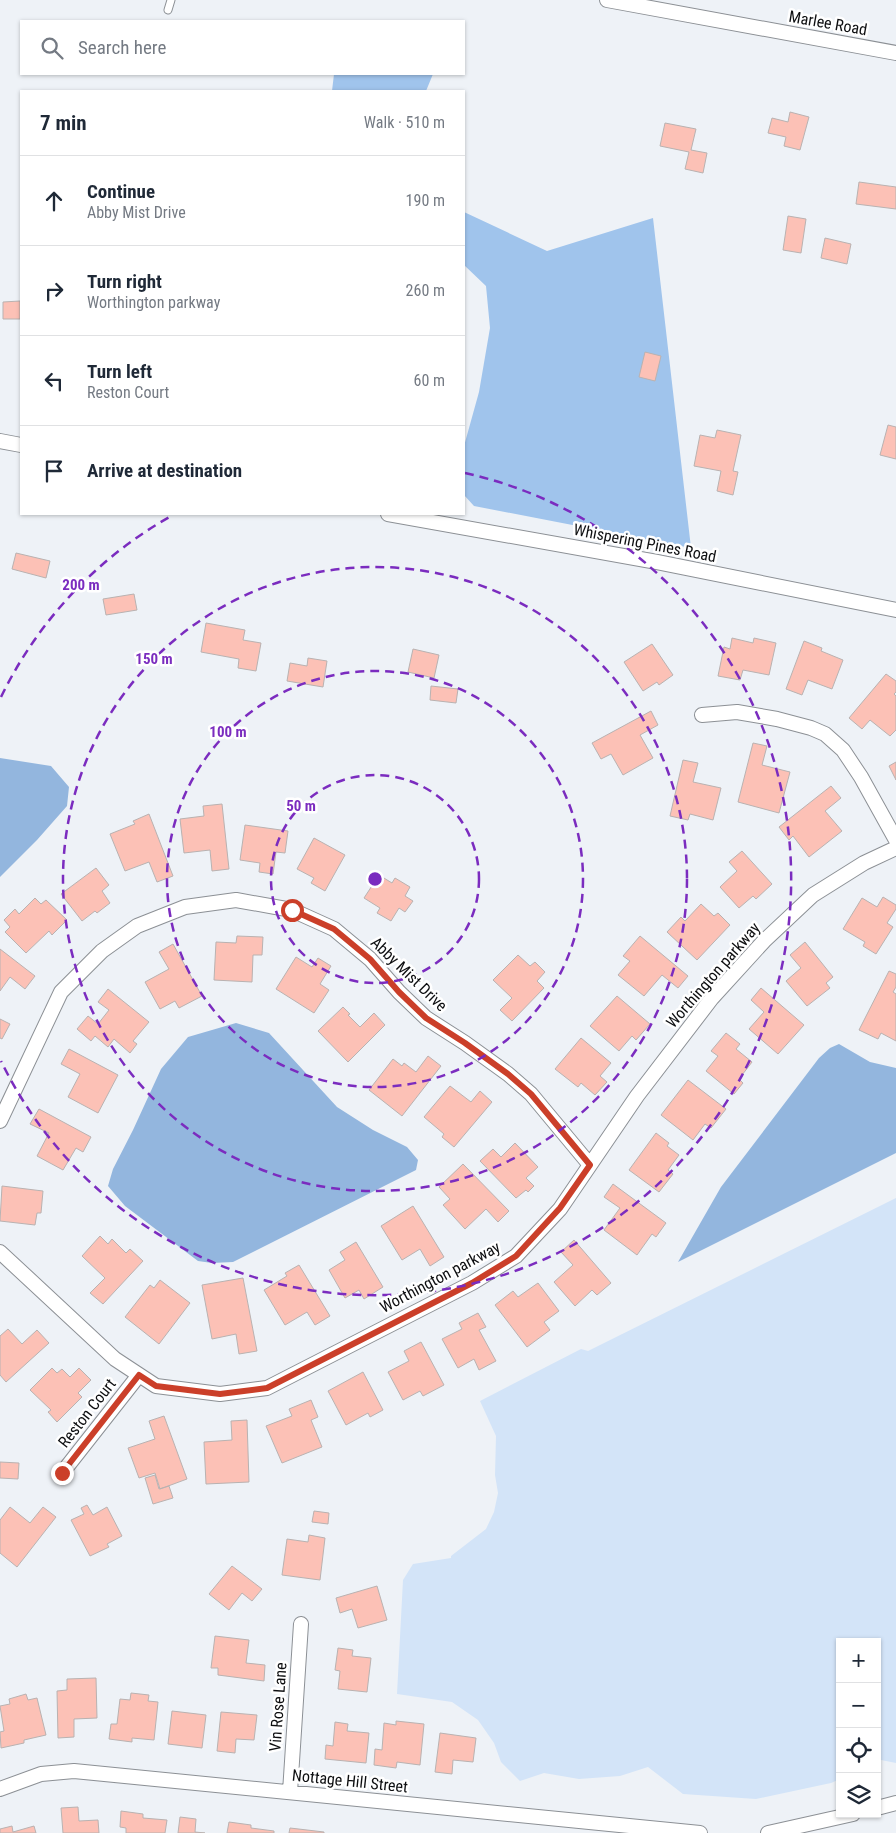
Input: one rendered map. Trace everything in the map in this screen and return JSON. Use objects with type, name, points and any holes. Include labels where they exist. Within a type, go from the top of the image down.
[{"type":"street","name":"Marlee Road","points":[[608,0],[723,23],[896,53]]},
{"type":"street","points":[[0,441],[20,445]]},
{"type":"street","name":"Whispering Pines Road","points":[[394,515],[657,562],[896,610]]},
{"type":"street","points":[[702,715],[737,712],[776,719],[811,728],[825,734],[842,750],[861,777],[896,840]]},
{"type":"street","name":"Worthington parkway","points":[[0,1252],[115,1359],[156,1386],[220,1394],[267,1388],[472,1283],[516,1256],[560,1208],[637,1096],[712,998],[764,941],[813,895],[864,862],[896,848]]},
{"type":"street","name":"Abby Mist Drive","points":[[0,1121],[61,992],[102,951],[137,926],[185,907],[236,900],[292,910],[334,929],[370,959],[399,992],[426,1018],[508,1074],[531,1094],[590,1165]]},
{"type":"street","name":"Reston Court","points":[[62,1473],[139,1375]]},
{"type":"street","name":"Vin Rose Lane","points":[[290,1792],[301,1624]]},
{"type":"street","name":"Nottage Hill Street","points":[[0,1789],[41,1774],[74,1771],[700,1833]]},
{"type":"street","points":[[881,1807],[896,1803]]},
{"type":"street","points":[[768,1833],[836,1818]]},
{"type":"lane","points":[[168,10],[170,0]]},
{"type":"shaded area","points":[[334,75],[433,75],[426,90],[332,90]]},
{"type":"shaded area","points":[[465,212],[547,251],[653,218],[691,548],[474,506],[465,496],[465,442],[479,392],[490,328],[486,286],[465,266]]},
{"type":"shaded area","points":[[0,758],[51,766],[69,787],[67,806],[37,840],[0,877]]},
{"type":"shaded area","points":[[236,1023],[269,1033],[337,1107],[373,1130],[407,1147],[418,1160],[416,1170],[233,1262],[212,1263],[198,1261],[125,1206],[108,1186],[113,1169],[161,1069],[188,1037]]},
{"type":"shaded area","points":[[839,1044],[870,1062],[896,1068],[896,1153],[678,1262],[721,1187],[819,1058],[830,1048]]},
{"type":"shaded area","points":[[896,1198],[896,1763],[881,1760],[881,1638],[836,1638],[836,1781],[756,1799],[683,1794],[648,1767],[620,1776],[579,1779],[544,1773],[520,1781],[501,1762],[494,1743],[478,1720],[452,1702],[397,1694],[403,1580],[413,1564],[451,1558],[451,1556],[486,1529],[494,1512],[498,1493],[495,1475],[496,1436],[480,1401],[581,1349],[588,1351]]},
{"type":"building","points":[[790,112],[809,117],[800,150],[784,146],[786,137],[768,133],[772,118],[788,122]]},
{"type":"building","points":[[665,123],[696,129],[691,150],[707,153],[703,173],[685,169],[689,152],[660,146]]},
{"type":"building","points":[[859,182],[896,187],[896,209],[856,204]]},
{"type":"building","points":[[788,216],[806,219],[801,253],[783,250]]},
{"type":"building","points":[[825,238],[851,244],[847,264],[821,258]]},
{"type":"building","points":[[20,301],[20,319],[3,319],[3,302]]},
{"type":"building","points":[[645,352],[661,356],[655,381],[639,377]]},
{"type":"building","points":[[888,425],[896,427],[896,459],[880,455]]},
{"type":"building","points":[[717,430],[741,435],[733,471],[738,472],[733,495],[717,491],[721,471],[694,466],[700,435],[715,438]]},
{"type":"building","points":[[16,553],[50,561],[46,578],[12,569]]},
{"type":"building","points":[[134,594],[137,610],[106,615],[103,599]]},
{"type":"building","points":[[206,623],[245,630],[243,640],[261,643],[256,671],[238,668],[239,659],[201,652]]},
{"type":"building","points":[[732,638],[753,643],[754,638],[776,643],[769,675],[743,670],[740,680],[718,676],[724,647],[730,649]]},
{"type":"building","points":[[804,641],[822,648],[821,651],[843,660],[832,689],[808,680],[802,695],[786,689]]},
{"type":"building","points":[[652,644],[673,675],[659,685],[657,682],[643,691],[624,662]]},
{"type":"building","points":[[413,649],[439,655],[434,678],[408,672]]},
{"type":"building","points":[[308,658],[327,661],[323,687],[287,681],[290,663],[307,666]]},
{"type":"building","points":[[886,674],[896,681],[896,692],[894,694],[896,696],[896,730],[890,736],[870,720],[862,729],[849,718]]},
{"type":"building","points":[[431,686],[458,689],[456,703],[430,700]]},
{"type":"building","points":[[651,711],[658,725],[640,735],[653,758],[623,775],[611,754],[601,759],[592,743]]},
{"type":"building","points":[[753,743],[767,746],[762,765],[790,772],[779,813],[738,802]]},
{"type":"building","points":[[683,760],[698,763],[693,782],[721,788],[713,820],[690,814],[688,820],[670,816]]},
{"type":"building","points":[[896,762],[896,780],[889,766]]},
{"type":"building","points":[[831,786],[841,798],[825,811],[842,831],[809,857],[793,836],[789,840],[779,827]]},
{"type":"building","points":[[222,804],[229,869],[212,871],[210,850],[184,853],[180,819],[204,816],[203,806]]},
{"type":"building","points":[[149,814],[173,876],[157,882],[149,862],[125,871],[110,834],[135,824],[133,821]]},
{"type":"building","points":[[245,825],[288,831],[285,853],[276,852],[273,874],[259,872],[260,863],[240,860]]},
{"type":"building","points":[[314,838],[345,855],[325,891],[311,883],[314,878],[297,869]]},
{"type":"building","points":[[742,851],[772,884],[756,899],[753,896],[739,908],[720,887],[737,871],[729,862]]},
{"type":"building","points":[[96,868],[109,885],[102,891],[110,903],[82,921],[61,894]]},
{"type":"building","points":[[379,875],[392,883],[395,878],[410,887],[405,896],[413,901],[405,912],[399,908],[391,921],[377,913],[380,908],[364,898]]},
{"type":"building","points":[[883,897],[896,905],[896,909],[887,923],[893,927],[876,954],[863,946],[865,942],[843,929],[862,898],[877,907]]},
{"type":"building","points":[[35,898],[41,904],[46,900],[67,920],[52,935],[49,931],[26,953],[5,932],[10,927],[4,920],[15,909],[19,914]]},
{"type":"building","points":[[701,904],[714,916],[718,913],[730,925],[697,960],[667,932],[681,917],[685,921]]},
{"type":"building","points":[[237,936],[263,937],[262,955],[253,955],[252,982],[214,980],[216,942],[236,943]]},
{"type":"building","points":[[640,936],[688,976],[678,988],[662,975],[644,996],[618,975],[630,961],[623,956]]},
{"type":"building","points":[[805,942],[833,977],[826,983],[830,988],[807,1006],[786,981],[801,968],[790,955]]},
{"type":"building","points":[[173,944],[202,996],[179,1008],[175,1001],[160,1009],[145,982],[169,969],[159,952]]},
{"type":"building","points":[[0,949],[35,976],[25,989],[10,977],[0,991]]},
{"type":"building","points":[[518,955],[530,966],[535,962],[545,972],[537,981],[544,988],[512,1021],[500,1010],[512,998],[493,980]]},
{"type":"building","points":[[296,957],[312,967],[318,958],[331,966],[320,984],[329,990],[314,1013],[276,989]]},
{"type":"building","points":[[889,971],[896,974],[896,987],[893,992],[896,994],[896,1041],[881,1033],[878,1039],[859,1030]]},
{"type":"building","points":[[761,988],[804,1025],[778,1054],[749,1029],[764,1012],[751,1000]]},
{"type":"building","points":[[108,989],[149,1022],[133,1041],[137,1044],[130,1053],[114,1039],[108,1047],[95,1036],[91,1041],[77,1029],[88,1016],[98,1024],[109,1010],[98,1002]]},
{"type":"building","points":[[617,996],[650,1024],[636,1040],[632,1036],[619,1051],[590,1026]]},
{"type":"building","points":[[343,1007],[360,1027],[374,1013],[385,1025],[348,1062],[318,1031]]},
{"type":"building","points":[[0,1019],[10,1024],[2,1039],[0,1038]]},
{"type":"building","points":[[726,1033],[740,1044],[736,1049],[752,1062],[739,1079],[743,1083],[734,1094],[706,1071],[718,1056],[711,1051]]},
{"type":"building","points":[[581,1038],[611,1063],[600,1076],[607,1082],[595,1095],[581,1083],[578,1087],[555,1069]]},
{"type":"building","points":[[69,1049],[118,1075],[98,1113],[68,1097],[80,1074],[61,1064]]},
{"type":"building","points":[[428,1056],[441,1066],[402,1116],[369,1090],[393,1059],[402,1066],[404,1063],[416,1072]]},
{"type":"building","points":[[688,1080],[726,1109],[711,1128],[705,1124],[693,1140],[661,1115]]},
{"type":"building","points":[[450,1086],[471,1102],[480,1091],[492,1102],[454,1147],[442,1137],[444,1134],[424,1117]]},
{"type":"building","points":[[39,1109],[91,1137],[83,1152],[76,1148],[63,1170],[37,1156],[49,1133],[30,1124]]},
{"type":"building","points":[[656,1133],[669,1143],[667,1146],[679,1155],[668,1170],[673,1174],[659,1192],[629,1170]]},
{"type":"building","points":[[515,1143],[538,1167],[526,1178],[534,1186],[528,1192],[526,1190],[516,1198],[480,1161],[493,1149],[501,1157]]},
{"type":"building","points":[[463,1164],[509,1211],[498,1222],[486,1209],[465,1229],[443,1205],[450,1199],[439,1187]]},
{"type":"building","points":[[613,1184],[666,1223],[656,1237],[652,1234],[637,1255],[604,1230],[620,1208],[604,1197]]},
{"type":"building","points":[[2,1186],[43,1191],[41,1213],[37,1213],[35,1225],[0,1221]]},
{"type":"building","points":[[413,1206],[444,1257],[430,1266],[420,1249],[402,1260],[381,1226]]},
{"type":"building","points":[[100,1236],[108,1244],[112,1239],[126,1253],[130,1249],[143,1261],[103,1304],[90,1293],[105,1278],[82,1256]]},
{"type":"building","points":[[574,1240],[611,1283],[597,1295],[592,1290],[575,1306],[554,1282],[573,1265],[561,1252]]},
{"type":"building","points":[[356,1242],[383,1287],[364,1299],[359,1290],[345,1298],[329,1270],[345,1260],[340,1252]]},
{"type":"building","points":[[299,1265],[330,1316],[315,1325],[307,1312],[285,1325],[264,1290],[287,1276],[285,1273]]},
{"type":"building","points":[[243,1278],[257,1351],[239,1354],[236,1334],[212,1339],[202,1285]]},
{"type":"building","points":[[160,1280],[190,1303],[159,1344],[125,1317],[150,1285],[154,1288]]},
{"type":"building","points":[[538,1283],[559,1311],[544,1322],[550,1330],[527,1347],[495,1305],[513,1291],[518,1297]]},
{"type":"building","points":[[478,1313],[486,1327],[479,1330],[496,1361],[479,1370],[474,1359],[458,1368],[442,1339],[462,1329],[459,1323]]},
{"type":"building","points":[[8,1329],[22,1344],[37,1330],[49,1343],[6,1382],[0,1375],[0,1336]]},
{"type":"building","points":[[421,1342],[444,1385],[423,1396],[420,1391],[403,1400],[388,1372],[409,1361],[404,1351]]},
{"type":"building","points":[[52,1368],[57,1373],[62,1369],[70,1377],[79,1368],[91,1380],[78,1393],[82,1397],[57,1422],[48,1412],[51,1410],[30,1390]]},
{"type":"building","points":[[363,1372],[383,1410],[370,1417],[368,1413],[346,1425],[328,1391]]},
{"type":"building","points":[[311,1400],[318,1417],[311,1420],[322,1447],[282,1463],[266,1426],[292,1416],[289,1409]]},
{"type":"building","points":[[164,1416],[187,1479],[160,1489],[155,1473],[139,1478],[128,1448],[155,1439],[149,1421]]},
{"type":"building","points":[[247,1420],[249,1482],[206,1484],[204,1442],[232,1440],[231,1421]]},
{"type":"building","points":[[0,1462],[19,1463],[18,1479],[0,1478]]},
{"type":"building","points":[[155,1475],[159,1489],[169,1486],[173,1498],[153,1504],[145,1478]]},
{"type":"building","points":[[87,1505],[93,1515],[107,1507],[122,1536],[107,1544],[109,1547],[90,1556],[71,1520],[84,1514],[81,1508]]},
{"type":"building","points":[[10,1507],[30,1523],[43,1507],[56,1517],[17,1567],[0,1553],[0,1520]]},
{"type":"building","points":[[314,1511],[329,1513],[328,1524],[312,1522]]},
{"type":"building","points":[[309,1535],[325,1538],[320,1580],[282,1575],[287,1539],[308,1542]]},
{"type":"building","points":[[232,1566],[262,1589],[252,1601],[242,1593],[229,1610],[209,1594]]},
{"type":"building","points":[[377,1586],[387,1620],[358,1628],[352,1609],[340,1613],[336,1598]]},
{"type":"building","points":[[215,1636],[249,1640],[246,1663],[265,1665],[264,1681],[218,1675],[218,1668],[211,1668]]},
{"type":"building","points":[[338,1648],[353,1650],[352,1656],[371,1658],[367,1692],[338,1689],[340,1671],[335,1670]]},
{"type":"building","points":[[96,1678],[97,1718],[74,1719],[74,1737],[58,1738],[57,1691],[67,1690],[67,1679]]},
{"type":"building","points":[[131,1693],[149,1695],[148,1701],[158,1702],[154,1740],[132,1738],[132,1742],[109,1739],[111,1724],[117,1724],[120,1699],[130,1700]]},
{"type":"building","points":[[26,1694],[28,1700],[37,1698],[46,1735],[24,1740],[24,1743],[1,1748],[0,1732],[4,1731],[0,1706],[10,1704],[9,1699]]},
{"type":"building","points":[[172,1711],[206,1715],[202,1748],[168,1744]]},
{"type":"building","points":[[221,1712],[257,1715],[254,1740],[236,1739],[235,1753],[217,1751]]},
{"type":"building","points":[[396,1721],[424,1724],[420,1765],[397,1762],[396,1768],[374,1765],[375,1749],[382,1750],[384,1723],[396,1725]]},
{"type":"building","points":[[335,1722],[348,1724],[347,1731],[369,1733],[366,1763],[325,1759],[326,1745],[333,1746]]},
{"type":"building","points":[[440,1733],[476,1738],[473,1762],[453,1760],[452,1774],[435,1772]]},
{"type":"building","points":[[78,1807],[79,1821],[98,1820],[99,1833],[63,1833],[61,1808]]},
{"type":"building","points":[[121,1811],[143,1814],[143,1818],[167,1820],[165,1833],[126,1833],[126,1828],[120,1827]]},
{"type":"building","points":[[180,1817],[196,1819],[195,1832],[205,1833],[178,1833]]},
{"type":"building","points":[[229,1822],[251,1825],[251,1828],[274,1831],[274,1833],[227,1833]]},
{"type":"building","points":[[12,1826],[13,1832],[34,1826],[36,1833],[0,1833],[0,1829]]},
{"type":"building","points":[[290,1828],[324,1832],[324,1833],[289,1833]]},
{"type":"route","points":[[62,1473],[139,1375],[156,1386],[220,1394],[267,1388],[472,1283],[516,1256],[560,1208],[590,1165],[531,1094],[508,1074],[426,1018],[399,992],[370,959],[334,929],[292,910]]}]
